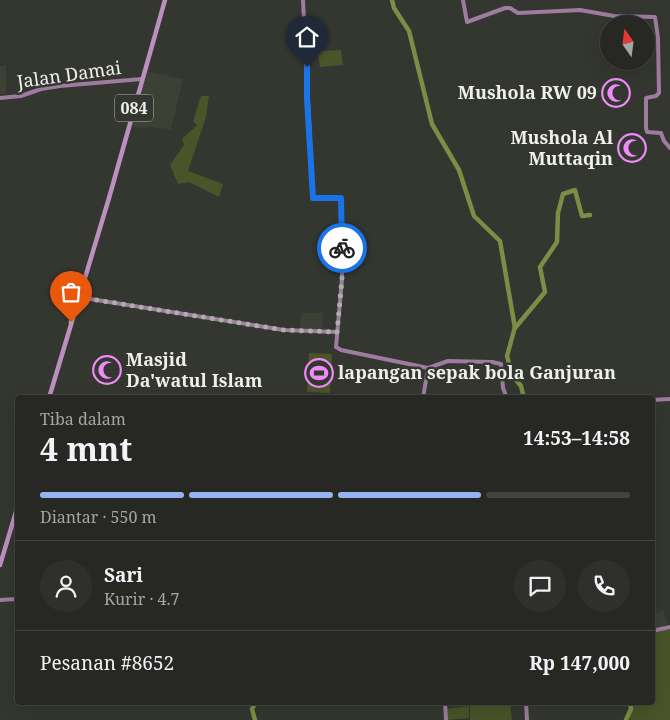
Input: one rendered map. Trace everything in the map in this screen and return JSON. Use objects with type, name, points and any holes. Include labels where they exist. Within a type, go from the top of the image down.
[{"type":"main road","name":"084","points":[[50,395],[165,0]]},
{"type":"main road","points":[[0,565],[15,515]]},
{"type":"street","points":[[304,0],[313,198],[341,198],[342,279],[337,348],[428,368],[448,361],[495,362],[501,364],[505,395]]},
{"type":"street","points":[[463,0],[467,22],[505,8],[510,8],[518,13],[580,10],[614,16],[655,17],[658,37],[659,93],[656,96],[646,98],[647,132],[661,133],[664,141],[670,148]]},
{"type":"street","name":"Jalan Damai","points":[[0,98],[21,96],[60,86],[142,79]]},
{"type":"street","points":[[78,297],[239,324],[284,330],[337,332]]},
{"type":"street","points":[[424,395],[428,368]]},
{"type":"street","points":[[655,400],[670,399]]},
{"type":"street","points":[[0,600],[15,599]]},
{"type":"street","points":[[655,630],[670,627]]},
{"type":"street","points":[[445,705],[446,720]]},
{"type":"street","points":[[526,705],[527,720]]},
{"type":"shaded area","points":[[0,66],[6,66],[6,94],[0,94]]},
{"type":"shaded area","points":[[145,71],[183,79],[171,130],[130,126]]},
{"type":"shaded area","points":[[301,313],[323,313],[322,331],[300,330]]},
{"type":"shaded area","points":[[663,610],[668,624],[655,630],[655,613]]},
{"type":"green space","points":[[341,50],[343,65],[320,67],[318,51]]},
{"type":"green space","points":[[201,96],[209,96],[206,117],[188,171],[223,184],[219,197],[189,182],[178,184],[170,165],[184,145],[182,139],[197,125],[193,121]]},
{"type":"green space","name":"lapangan sepak bola Ganjuran","points":[[309,353],[332,354],[330,393],[307,392]]},
{"type":"green space","points":[[670,626],[670,720],[630,720],[631,705],[655,705],[655,631]]},
{"type":"green space","points":[[470,705],[510,705],[512,720],[470,720]]},
{"type":"green space","points":[[469,706],[469,718],[446,720],[446,709]]},
{"type":"waterway","points":[[392,0],[394,8],[409,31],[432,124],[459,170],[474,216],[500,241],[515,328],[545,292],[540,267],[557,242],[558,213],[563,194],[575,190],[582,216],[590,215]]},
{"type":"waterway","points":[[515,327],[507,356],[512,375],[521,386],[523,395]]},
{"type":"waterway","points":[[254,705],[252,709],[255,720]]},
{"type":"waterway","points":[[626,720],[631,709],[630,705]]},
{"type":"way so far","points":[[71,322],[78,297],[135,308],[284,330],[337,332],[342,279],[342,248]]},
{"type":"place","name":"Mushola RW 09","points":[[616,93]]},
{"type":"place","name":"Mushola Al Muttaqin","points":[[632,148]]},
{"type":"place","name":"Masjid Da'watul Islam","points":[[107,370]]},
{"type":"place","name":"lapangan sepak bola Ganjuran","points":[[319,373]]},
{"type":"route","points":[[307,67],[313,198],[341,198],[342,248]]}]
